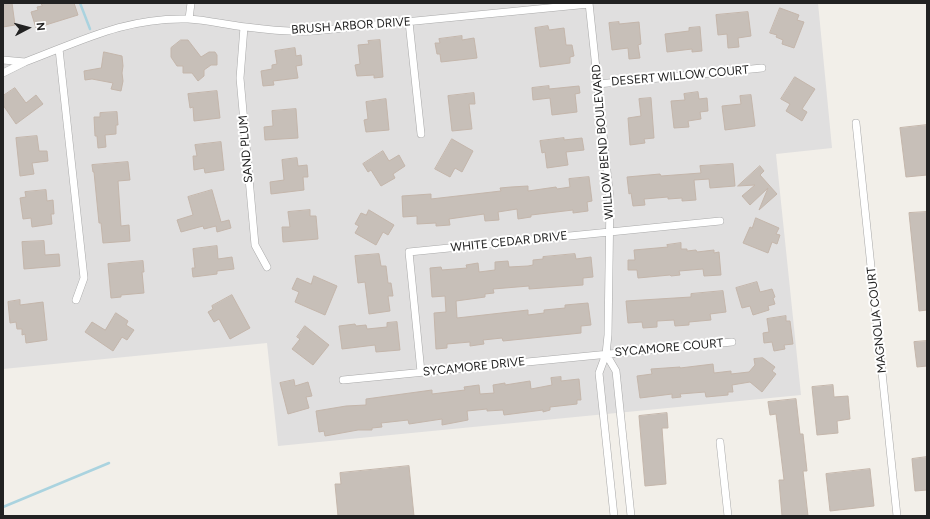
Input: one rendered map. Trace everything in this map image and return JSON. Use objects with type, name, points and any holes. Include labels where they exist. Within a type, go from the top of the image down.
[{"type":"street","points":[[189,19],[191,3]]},
{"type":"street","name":"BRUSH ARBOR DRIVE","points":[[3,73],[25,62],[99,33],[122,26],[161,20],[189,19],[218,22],[244,27],[288,31],[313,31],[589,4]]},
{"type":"street","name":"WILLOW BEND BOULEVARD","points":[[589,4],[610,199],[608,335],[606,354],[599,373],[614,516]]},
{"type":"street","points":[[409,22],[421,134]]},
{"type":"street","name":"SAND PLUM","points":[[244,27],[240,78],[255,245],[267,267]]},
{"type":"street","points":[[59,49],[84,278],[76,300]]},
{"type":"street","name":"BRUSH ARBOR DRIVE","points":[[3,60],[25,62]]},
{"type":"street","name":"DESERT WILLOW COURT","points":[[598,84],[762,68]]},
{"type":"street","name":"MAGNOLIA COURT","points":[[856,123],[897,516]]},
{"type":"street","name":"WHITE CEDAR DRIVE","points":[[421,372],[409,252],[720,221]]},
{"type":"street","name":"SYCAMORE COURT","points":[[606,354],[732,342]]},
{"type":"street","points":[[606,354],[616,371],[631,516]]},
{"type":"street","name":"SYCAMORE DRIVE","points":[[343,380],[606,354]]},
{"type":"street","points":[[720,442],[728,516]]},
{"type":"shaded area","points":[[3,3],[818,3],[832,148],[776,154],[801,395],[278,446],[267,343],[3,369]]},
{"type":"building","points":[[3,3],[12,3],[15,25],[3,27]]},
{"type":"building","points":[[41,3],[74,3],[78,15],[36,28],[31,12],[38,10],[37,7],[42,6]]},
{"type":"building","points":[[780,8],[799,15],[797,20],[804,22],[794,48],[782,44],[783,40],[776,37],[777,35],[770,33]]},
{"type":"building","points":[[748,12],[751,36],[738,38],[739,47],[728,48],[727,34],[718,35],[716,15]]},
{"type":"building","points":[[619,22],[619,24],[639,22],[641,44],[638,45],[640,58],[629,59],[628,48],[612,50],[609,23]]},
{"type":"building","points":[[548,26],[549,30],[564,28],[566,45],[572,45],[574,56],[570,57],[570,63],[540,67],[535,28]]},
{"type":"building","points":[[700,27],[702,51],[692,52],[692,49],[667,52],[665,34],[689,31],[689,28]]},
{"type":"building","points":[[462,36],[462,40],[474,38],[477,58],[441,62],[440,54],[437,54],[435,43],[440,43],[439,39]]},
{"type":"building","points":[[181,40],[188,40],[201,57],[209,52],[215,52],[217,55],[217,65],[211,65],[204,70],[204,76],[198,81],[192,73],[183,73],[183,66],[177,66],[171,57],[171,48]]},
{"type":"building","points":[[380,40],[383,77],[374,78],[374,75],[357,76],[355,65],[360,64],[358,45],[369,44],[368,41]]},
{"type":"building","points":[[295,48],[296,56],[301,55],[302,65],[296,66],[298,78],[273,81],[274,85],[263,86],[261,71],[272,69],[272,65],[277,64],[275,51]]},
{"type":"building","points":[[104,52],[122,56],[123,81],[121,91],[111,89],[113,83],[92,79],[85,80],[84,71],[101,68]]},
{"type":"building","points":[[795,77],[815,89],[802,109],[807,112],[802,121],[786,111],[790,104],[781,99]]},
{"type":"building","points":[[549,86],[549,89],[579,86],[580,93],[575,94],[577,112],[552,115],[550,98],[533,100],[532,88]]},
{"type":"building","points":[[15,88],[26,103],[36,95],[43,104],[16,124],[3,105],[3,96]]},
{"type":"building","points":[[217,91],[220,118],[194,121],[193,107],[190,108],[188,94]]},
{"type":"building","points":[[698,92],[699,99],[707,98],[708,111],[700,112],[701,119],[688,121],[689,127],[674,128],[671,101],[685,100],[684,94]]},
{"type":"building","points":[[474,93],[475,104],[469,104],[472,129],[452,131],[448,96]]},
{"type":"building","points":[[751,95],[755,126],[725,130],[722,106],[741,104],[740,96]]},
{"type":"building","points":[[651,98],[654,138],[644,139],[645,143],[630,145],[628,118],[641,116],[639,99]]},
{"type":"building","points":[[386,99],[389,130],[366,132],[364,120],[368,119],[366,102]]},
{"type":"building","points":[[296,109],[298,138],[265,140],[264,127],[273,126],[272,111]]},
{"type":"building","points":[[117,112],[118,125],[116,125],[116,134],[105,135],[106,147],[98,148],[97,136],[95,136],[94,117],[100,117],[100,113]]},
{"type":"building","points":[[927,125],[927,175],[906,177],[900,128]]},
{"type":"building","points":[[37,136],[39,151],[47,151],[48,161],[32,163],[34,174],[20,176],[16,138]]},
{"type":"building","points":[[564,138],[564,140],[582,138],[584,150],[566,152],[568,165],[547,168],[545,152],[542,153],[540,141]]},
{"type":"building","points":[[452,139],[473,151],[462,172],[455,168],[450,177],[435,169]]},
{"type":"building","points":[[221,142],[224,170],[205,173],[204,168],[194,170],[193,156],[197,156],[195,145]]},
{"type":"building","points":[[383,151],[389,161],[399,155],[405,166],[393,174],[395,178],[381,186],[371,170],[368,172],[363,164]]},
{"type":"building","points":[[297,158],[298,166],[307,165],[308,177],[303,177],[304,190],[271,194],[270,182],[284,180],[282,160]]},
{"type":"building","points":[[128,162],[130,180],[118,181],[121,226],[129,225],[130,241],[103,243],[92,165]]},
{"type":"building","points":[[733,164],[735,186],[710,188],[709,179],[694,180],[696,200],[682,201],[682,198],[668,199],[668,197],[644,199],[645,205],[633,206],[631,193],[629,194],[627,177],[660,174],[661,176],[701,173],[700,166]]},
{"type":"building","points":[[760,166],[764,171],[760,175],[777,194],[759,210],[768,188],[750,205],[742,196],[755,185],[738,186]]},
{"type":"building","points":[[589,177],[592,201],[587,202],[588,211],[573,213],[573,210],[531,215],[531,217],[518,219],[517,209],[498,212],[499,220],[485,221],[484,214],[449,219],[450,225],[436,226],[436,223],[417,224],[417,216],[403,217],[402,196],[431,194],[431,199],[501,191],[500,188],[528,186],[528,191],[556,187],[557,189],[570,187],[569,179]]},
{"type":"building","points":[[46,190],[47,201],[53,200],[54,214],[51,214],[52,224],[32,227],[31,218],[23,219],[20,198],[26,197],[25,192]]},
{"type":"building","points":[[212,190],[221,222],[229,220],[231,228],[217,232],[216,226],[204,229],[203,226],[181,232],[177,220],[193,215],[188,197]]},
{"type":"building","points":[[310,210],[310,216],[316,216],[318,239],[283,242],[282,227],[290,227],[288,212]]},
{"type":"building","points":[[369,210],[394,225],[388,235],[383,232],[376,245],[355,233],[359,226],[355,224],[361,213],[366,215]]},
{"type":"building","points":[[927,212],[927,310],[919,311],[909,213]]},
{"type":"building","points":[[756,218],[779,228],[776,234],[780,235],[777,244],[772,242],[768,253],[743,243]]},
{"type":"building","points":[[44,241],[45,255],[59,254],[60,266],[24,269],[22,242]]},
{"type":"building","points":[[681,243],[681,249],[687,249],[687,251],[696,250],[697,252],[714,250],[714,253],[719,252],[721,275],[704,276],[703,269],[679,271],[680,275],[638,278],[637,270],[628,270],[628,260],[635,260],[634,250],[668,247],[667,245]]},
{"type":"building","points":[[217,246],[218,259],[232,257],[234,269],[217,271],[217,274],[193,277],[192,268],[195,268],[193,249]]},
{"type":"building","points":[[379,254],[381,266],[386,266],[388,283],[391,283],[393,296],[388,296],[390,311],[369,314],[365,282],[358,283],[355,256]]},
{"type":"building","points":[[575,254],[576,259],[591,257],[593,277],[583,278],[583,285],[529,289],[529,286],[493,289],[494,293],[485,294],[485,297],[456,301],[457,318],[528,310],[528,315],[544,313],[544,310],[565,308],[565,305],[588,303],[591,325],[581,326],[581,333],[503,341],[502,338],[483,340],[484,344],[470,346],[470,342],[447,344],[447,348],[436,349],[434,313],[446,312],[445,296],[432,297],[430,268],[441,267],[442,270],[467,268],[466,265],[478,263],[479,272],[495,270],[495,262],[508,261],[509,267],[528,266],[533,265],[533,260],[543,259],[543,257]]},
{"type":"building","points":[[143,261],[144,272],[142,272],[144,293],[121,295],[121,297],[111,298],[108,264]]},
{"type":"building","points":[[314,276],[337,286],[325,315],[295,302],[299,292],[292,289],[297,278],[311,284]]},
{"type":"building","points":[[757,282],[760,292],[772,289],[775,297],[773,298],[775,304],[768,306],[769,310],[753,315],[750,306],[742,308],[736,288]]},
{"type":"building","points":[[723,291],[726,312],[710,314],[711,320],[689,322],[689,325],[675,326],[674,320],[657,321],[657,327],[643,328],[642,322],[628,323],[626,301],[691,297],[691,294]]},
{"type":"building","points":[[232,295],[250,328],[230,339],[219,319],[214,322],[208,312],[213,309],[212,306]]},
{"type":"building","points":[[20,300],[20,305],[43,302],[47,340],[26,343],[25,334],[22,335],[22,329],[17,329],[16,322],[10,323],[8,302]]},
{"type":"building","points":[[116,313],[128,321],[126,325],[134,330],[127,340],[122,337],[113,351],[85,332],[92,322],[105,330]]},
{"type":"building","points":[[786,316],[786,321],[790,321],[793,344],[784,345],[785,349],[774,351],[772,342],[764,343],[763,333],[769,332],[767,319]]},
{"type":"building","points":[[397,322],[400,350],[376,352],[375,345],[342,349],[339,326],[355,324],[356,326],[366,325],[367,329],[387,327],[387,323]]},
{"type":"building","points":[[305,326],[329,345],[313,365],[292,349],[300,339],[297,337]]},
{"type":"building","points":[[927,341],[927,366],[917,367],[914,342]]},
{"type":"building","points":[[763,358],[775,367],[772,371],[776,374],[762,392],[750,382],[732,385],[733,392],[728,392],[728,395],[706,397],[705,392],[680,394],[681,397],[672,398],[672,394],[640,398],[637,376],[652,374],[651,369],[680,368],[713,364],[714,373],[731,371],[731,374],[749,372],[755,365],[754,359]]},
{"type":"building","points":[[561,377],[561,381],[579,379],[581,400],[577,400],[577,404],[550,407],[550,410],[543,412],[543,410],[504,415],[503,410],[487,411],[487,409],[467,411],[468,420],[442,425],[442,419],[409,424],[408,420],[381,423],[382,427],[372,428],[372,430],[358,430],[325,436],[324,431],[319,432],[316,411],[346,406],[366,405],[366,399],[432,390],[432,394],[465,390],[464,387],[479,385],[480,394],[494,393],[493,385],[505,383],[505,385],[530,381],[531,389],[552,385],[551,378]]},
{"type":"building","points":[[294,380],[295,386],[308,382],[312,396],[306,397],[309,408],[288,414],[280,383]]},
{"type":"building","points":[[833,385],[834,397],[848,396],[850,419],[837,421],[838,433],[817,435],[812,387]]},
{"type":"building","points":[[796,399],[800,434],[803,434],[807,471],[803,471],[808,516],[782,516],[779,480],[784,480],[776,414],[770,415],[768,402]]},
{"type":"building","points":[[667,413],[668,428],[662,428],[666,484],[645,486],[639,416]]},
{"type":"building","points":[[927,457],[927,490],[915,491],[912,459]]},
{"type":"building","points":[[409,466],[414,516],[338,516],[335,484],[341,484],[340,473]]},
{"type":"building","points":[[870,469],[874,506],[830,511],[826,474]]},
{"type":"waterway","points":[[80,3],[90,29]]},
{"type":"waterway","points":[[3,507],[109,463]]}]
